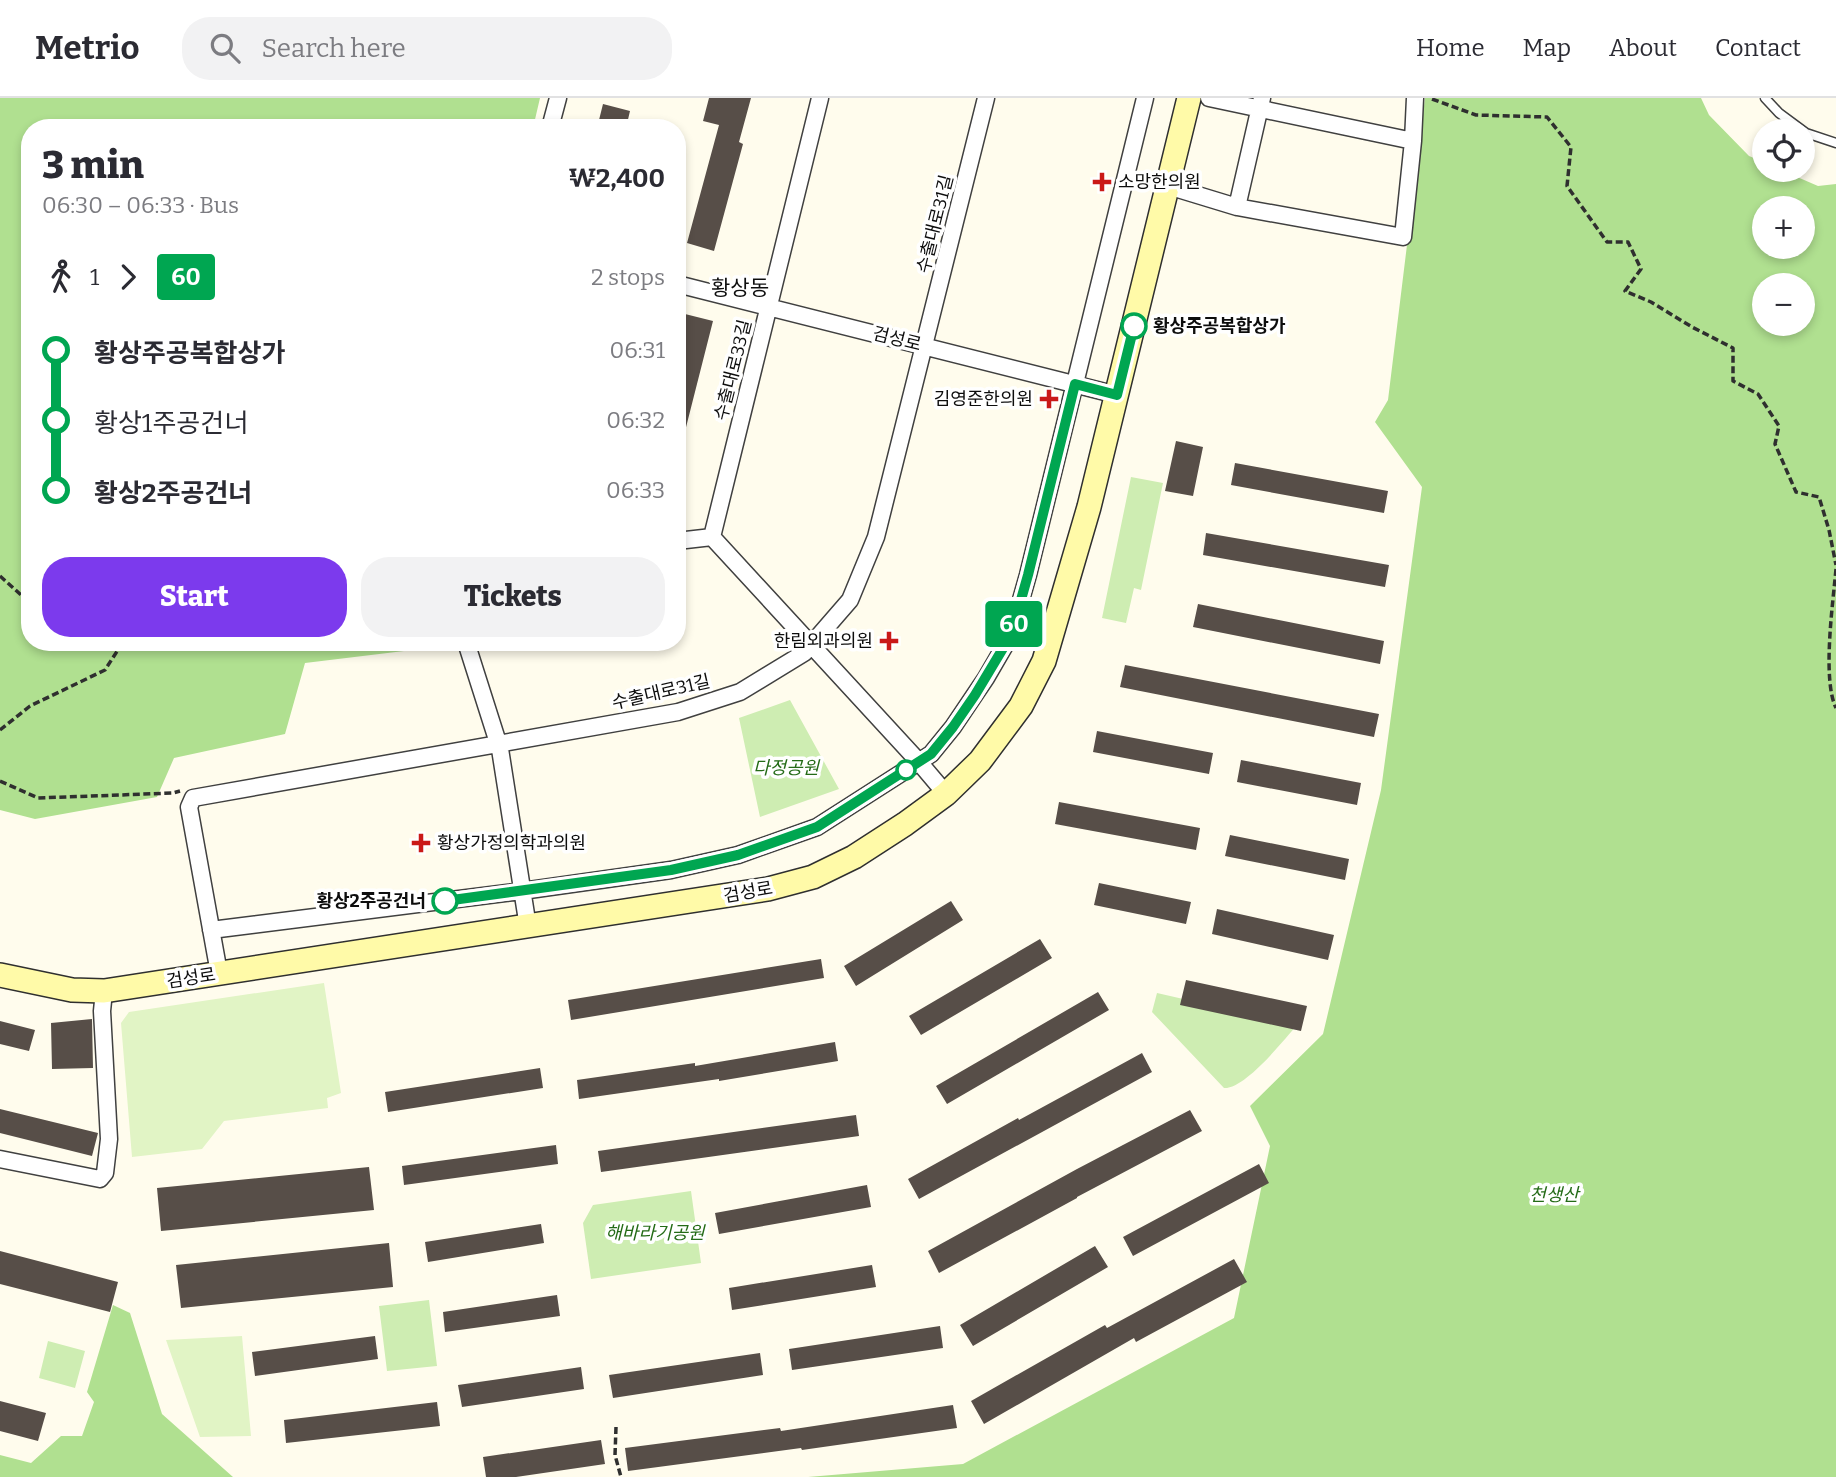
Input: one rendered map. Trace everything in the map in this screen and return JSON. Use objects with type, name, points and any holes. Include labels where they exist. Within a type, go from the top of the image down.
[{"type":"street","points":[[552,119],[558,98]]},
{"type":"street","name":"수출대로33길","points":[[712,537],[820,98]]},
{"type":"street","name":"수출대로31길","points":[[219,974],[189,807],[193,798],[678,712],[740,692],[804,653],[850,600],[876,537],[986,98]]},
{"type":"street","points":[[211,930],[671,870],[738,855],[817,827],[931,754],[986,678],[1011,635],[1145,98]]},
{"type":"street","name":"검성로","points":[[0,975],[72,990],[104,991],[768,889],[813,877],[854,857],[946,794],[980,761],[1021,706],[1044,661],[1089,507],[1189,98]]},
{"type":"street","points":[[1209,98],[1261,104],[1413,141]]},
{"type":"street","points":[[1168,186],[1237,207],[1403,237],[1415,98]]},
{"type":"street","points":[[1237,207],[1261,104]]},
{"type":"street","name":"검성로","points":[[686,286],[1117,395]]},
{"type":"street","points":[[686,540],[712,537],[946,794]]},
{"type":"street","points":[[469,651],[498,744],[527,927]]},
{"type":"street","points":[[0,1159],[100,1179],[105,1173],[109,1139],[102,1012],[104,991]]},
{"type":"lane","points":[[1765,98],[1779,113],[1806,133],[1836,143]]},
{"type":"path","points":[[1429,98],[1476,115],[1547,117],[1571,146],[1567,186],[1607,242],[1628,242],[1641,269],[1625,291],[1651,302],[1732,348],[1733,380],[1758,394],[1779,426],[1775,444],[1796,492],[1819,497],[1829,530],[1836,567],[1830,649],[1832,698],[1836,708]]},
{"type":"path","points":[[0,576],[21,595]]},
{"type":"path","points":[[0,730],[30,706],[105,670],[117,651]]},
{"type":"path","points":[[0,781],[38,798],[173,793],[186,789]]},
{"type":"path","points":[[616,1427],[615,1455],[621,1477]]},
{"type":"green space","points":[[0,98],[540,98],[535,119],[21,119],[21,651],[404,651],[305,663],[285,734],[174,758],[157,797],[35,819],[0,810]]},
{"type":"green space","name":"천생산","points":[[1425,98],[1701,98],[1709,115],[1752,157],[1752,182],[1809,182],[1818,186],[1836,184],[1836,1477],[808,1477],[963,1464],[1234,1318],[1270,1146],[1250,1106],[1323,1034],[1381,790],[1422,487],[1375,422],[1388,400]]},
{"type":"green space","points":[[1131,477],[1163,483],[1141,590],[1134,588],[1126,623],[1102,618]]},
{"type":"green space","name":"다정공원","points":[[790,700],[839,789],[760,817],[739,718]]},
{"type":"green space","points":[[324,983],[341,1093],[327,1098],[328,1108],[224,1121],[202,1149],[132,1157],[121,1023],[129,1012]]},
{"type":"green space","points":[[1157,993],[1297,1025],[1253,1073],[1233,1086],[1224,1088],[1152,1012]]},
{"type":"green space","name":"해바라기공원","points":[[691,1191],[701,1263],[591,1279],[583,1223],[593,1205]]},
{"type":"green space","points":[[429,1300],[437,1366],[387,1371],[379,1306]]},
{"type":"green space","points":[[113,1305],[130,1313],[162,1414],[233,1477],[0,1477],[0,1455],[31,1463],[61,1436],[82,1436],[94,1402],[87,1392]]},
{"type":"green space","points":[[242,1336],[251,1436],[200,1437],[166,1340]]},
{"type":"green space","points":[[48,1341],[85,1351],[75,1388],[39,1378]]},
{"type":"building","points":[[709,98],[751,98],[739,142],[743,144],[714,251],[687,243],[719,125],[703,121]]},
{"type":"building","points":[[603,104],[630,111],[628,119],[599,119]]},
{"type":"building","points":[[686,314],[713,321],[686,427]]},
{"type":"building","points":[[1176,441],[1203,447],[1193,496],[1165,491]]},
{"type":"building","points":[[1235,463],[1388,491],[1384,513],[1231,485]]},
{"type":"building","points":[[1206,533],[1389,565],[1385,587],[1203,555]]},
{"type":"building","points":[[1198,604],[1384,641],[1380,664],[1193,627]]},
{"type":"building","points":[[1125,665],[1379,714],[1374,737],[1120,687]]},
{"type":"building","points":[[1097,731],[1213,753],[1209,774],[1093,752]]},
{"type":"building","points":[[1241,760],[1361,783],[1357,805],[1237,782]]},
{"type":"building","points":[[1059,802],[1200,828],[1196,850],[1055,824]]},
{"type":"building","points":[[1230,835],[1349,859],[1345,880],[1225,856]]},
{"type":"building","points":[[1099,883],[1191,902],[1186,924],[1094,905]]},
{"type":"building","points":[[951,901],[963,920],[856,986],[844,966]]},
{"type":"building","points":[[1217,909],[1334,935],[1328,960],[1212,934]]},
{"type":"building","points":[[1040,939],[1052,958],[921,1035],[909,1016]]},
{"type":"building","points":[[821,959],[824,978],[571,1020],[568,1000]]},
{"type":"building","points":[[1186,980],[1307,1006],[1301,1031],[1180,1005]]},
{"type":"building","points":[[1098,992],[1109,1010],[947,1104],[936,1086]]},
{"type":"building","points":[[92,1019],[93,1068],[52,1069],[51,1023]]},
{"type":"building","points":[[0,1021],[35,1030],[29,1051],[0,1044]]},
{"type":"building","points":[[835,1042],[838,1061],[719,1081],[579,1099],[577,1080],[695,1063],[695,1066]]},
{"type":"building","points":[[1142,1053],[1152,1072],[919,1199],[908,1179]]},
{"type":"building","points":[[540,1068],[543,1088],[388,1112],[385,1092]]},
{"type":"building","points":[[0,1109],[98,1133],[92,1156],[0,1133]]},
{"type":"building","points":[[1190,1110],[1202,1131],[939,1273],[928,1251]]},
{"type":"building","points":[[856,1115],[859,1136],[601,1172],[598,1151]]},
{"type":"building","points":[[556,1145],[558,1164],[404,1185],[402,1166]]},
{"type":"building","points":[[1259,1164],[1269,1183],[1133,1256],[1123,1237]]},
{"type":"building","points":[[369,1167],[374,1210],[161,1231],[157,1188]]},
{"type":"building","points":[[867,1185],[871,1207],[719,1234],[715,1213]]},
{"type":"building","points":[[541,1224],[544,1243],[428,1262],[425,1242]]},
{"type":"building","points":[[389,1243],[393,1287],[181,1308],[176,1265]]},
{"type":"building","points":[[1095,1246],[1108,1267],[973,1346],[960,1325]]},
{"type":"building","points":[[0,1251],[118,1282],[110,1312],[0,1284]]},
{"type":"building","points":[[1234,1259],[1247,1282],[1136,1342],[1134,1338],[984,1424],[971,1401],[1105,1325],[1107,1328]]},
{"type":"building","points":[[872,1265],[876,1287],[732,1310],[729,1288]]},
{"type":"building","points":[[557,1295],[560,1316],[445,1332],[443,1312]]},
{"type":"building","points":[[940,1326],[943,1348],[792,1370],[789,1349]]},
{"type":"building","points":[[375,1336],[378,1359],[255,1376],[252,1352]]},
{"type":"building","points":[[760,1353],[763,1375],[613,1398],[609,1375]]},
{"type":"building","points":[[581,1367],[584,1389],[462,1407],[458,1385]]},
{"type":"building","points":[[0,1401],[46,1413],[38,1441],[0,1431]]},
{"type":"building","points":[[437,1402],[440,1426],[286,1443],[284,1420]]},
{"type":"building","points":[[953,1405],[957,1428],[628,1471],[625,1448],[780,1428],[781,1431]]},
{"type":"building","points":[[601,1440],[605,1464],[516,1477],[486,1477],[483,1457]]},
{"type":"bus line","name":"60","points":[[445,901],[671,870],[738,855],[817,827],[931,754],[975,695],[1011,635],[1075,384],[1117,395],[1134,326]]},
{"type":"place","name":"소망한의원","points":[[1102,182]]},
{"type":"place","name":"황상주공복합상가","points":[[1134,326]]},
{"type":"place","name":"김영준한의원","points":[[1049,399]]},
{"type":"place","name":"한림외과의원","points":[[889,641]]},
{"type":"place","name":"황상가정의학과의원","points":[[421,843]]},
{"type":"place","name":"황상2주공건너","points":[[445,901]]},
{"type":"district","name":"황상동","points":[[740,288]]}]
